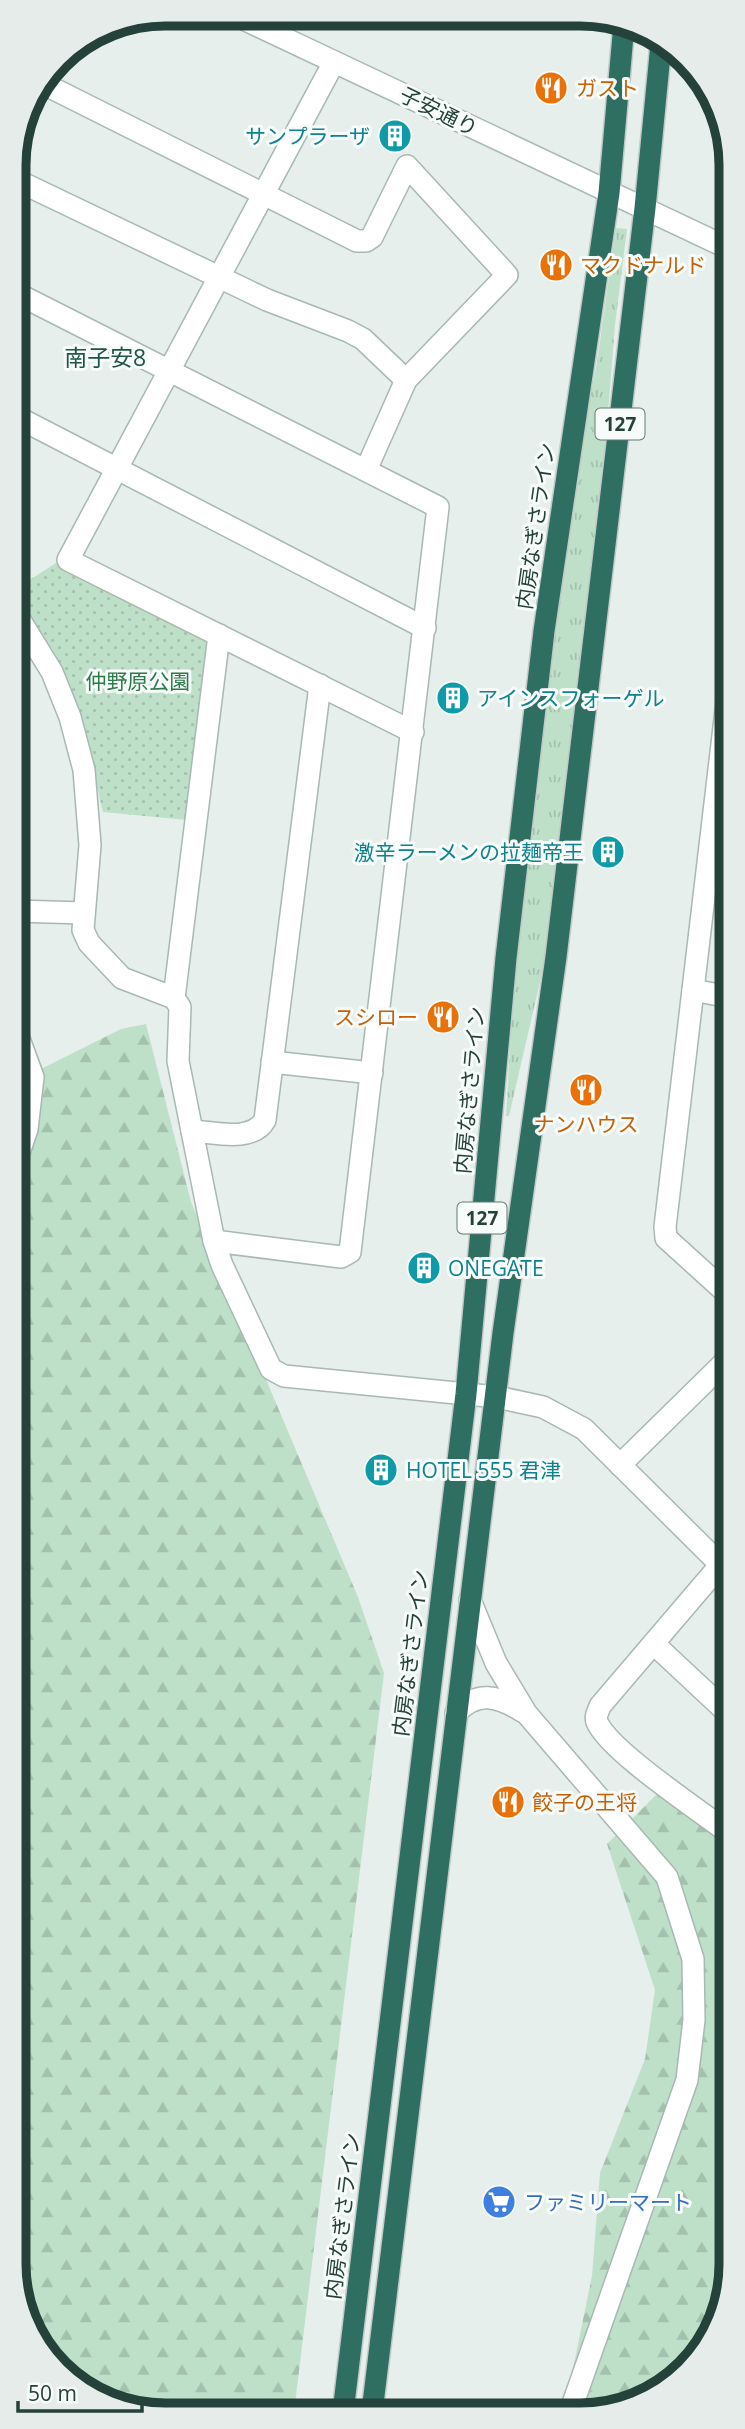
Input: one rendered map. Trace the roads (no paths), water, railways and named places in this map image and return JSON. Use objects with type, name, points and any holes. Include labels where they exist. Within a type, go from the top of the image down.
[{"type":"highway","name":"内房なぎさライン","points":[[344,2403],[466,1394],[506,958],[539,672],[609,193],[623,33]]},
{"type":"highway","name":"127","points":[[373,2403],[503,1333],[558,943],[645,208],[660,52]]},
{"type":"street","name":"子安通り","points":[[258,27],[719,244]]},
{"type":"street","points":[[334,62],[68,560],[413,732]]},
{"type":"street","points":[[50,87],[357,241],[366,241],[372,237],[407,166],[507,275],[406,380],[366,470]]},
{"type":"street","points":[[27,185],[219,278],[355,335],[406,380]]},
{"type":"street","points":[[27,298],[438,507],[350,1252],[341,1257],[214,1241]]},
{"type":"street","points":[[27,422],[425,628]]},
{"type":"street","points":[[27,631],[52,672],[70,717],[84,770],[90,845],[83,930],[89,943],[122,978],[174,998],[180,1007],[178,1061],[214,1241],[222,1265],[271,1369],[284,1376],[497,1397],[543,1407],[564,1415],[584,1429],[718,1557]]},
{"type":"street","points":[[174,998],[219,635]]},
{"type":"street","points":[[192,1131],[250,1134],[260,1128],[265,1120],[320,685]]},
{"type":"street","points":[[718,1286],[666,1238],[665,1227],[693,990],[719,808]]},
{"type":"street","points":[[27,911],[84,913]]},
{"type":"street","points":[[693,990],[719,995]]},
{"type":"street","points":[[27,1059],[33,1077],[27,1130]]},
{"type":"street","points":[[272,1062],[372,1073]]},
{"type":"street","points":[[620,1465],[718,1368]]},
{"type":"street","points":[[718,1574],[600,1706],[598,1723],[632,1759],[718,1825]]},
{"type":"street","points":[[470,1600],[496,1663],[526,1713],[667,1877],[693,1959],[694,2020],[687,2080],[573,2403]]},
{"type":"street","points":[[654,1644],[718,1704]]},
{"type":"street","points":[[456,1713],[466,1702],[499,1697],[526,1713]]},
{"type":"place","name":"ガスト","points":[[551,88]]},
{"type":"place","name":"サンプラーザ","points":[[395,136]]},
{"type":"place","name":"マクドナルド","points":[[556,265]]},
{"type":"place","name":"アインスフォーゲル","points":[[453,698]]},
{"type":"place","name":"激辛ラーメンの拉麺帝王","points":[[608,852]]},
{"type":"place","name":"スシロー","points":[[443,1017]]},
{"type":"place","name":"ナンハウス","points":[[586,1090]]},
{"type":"place","name":"ONEGATE","points":[[424,1268]]},
{"type":"place","name":"HOTEL 555 君津","points":[[381,1470]]},
{"type":"place","name":"餃子の王将","points":[[508,1802]]},
{"type":"place","name":"ファミリーマート","points":[[499,2202]]},
{"type":"district","name":"南子安8","points":[[105,357]]},
{"type":"park label","name":"仲野原公園","points":[[138,681]]}]
